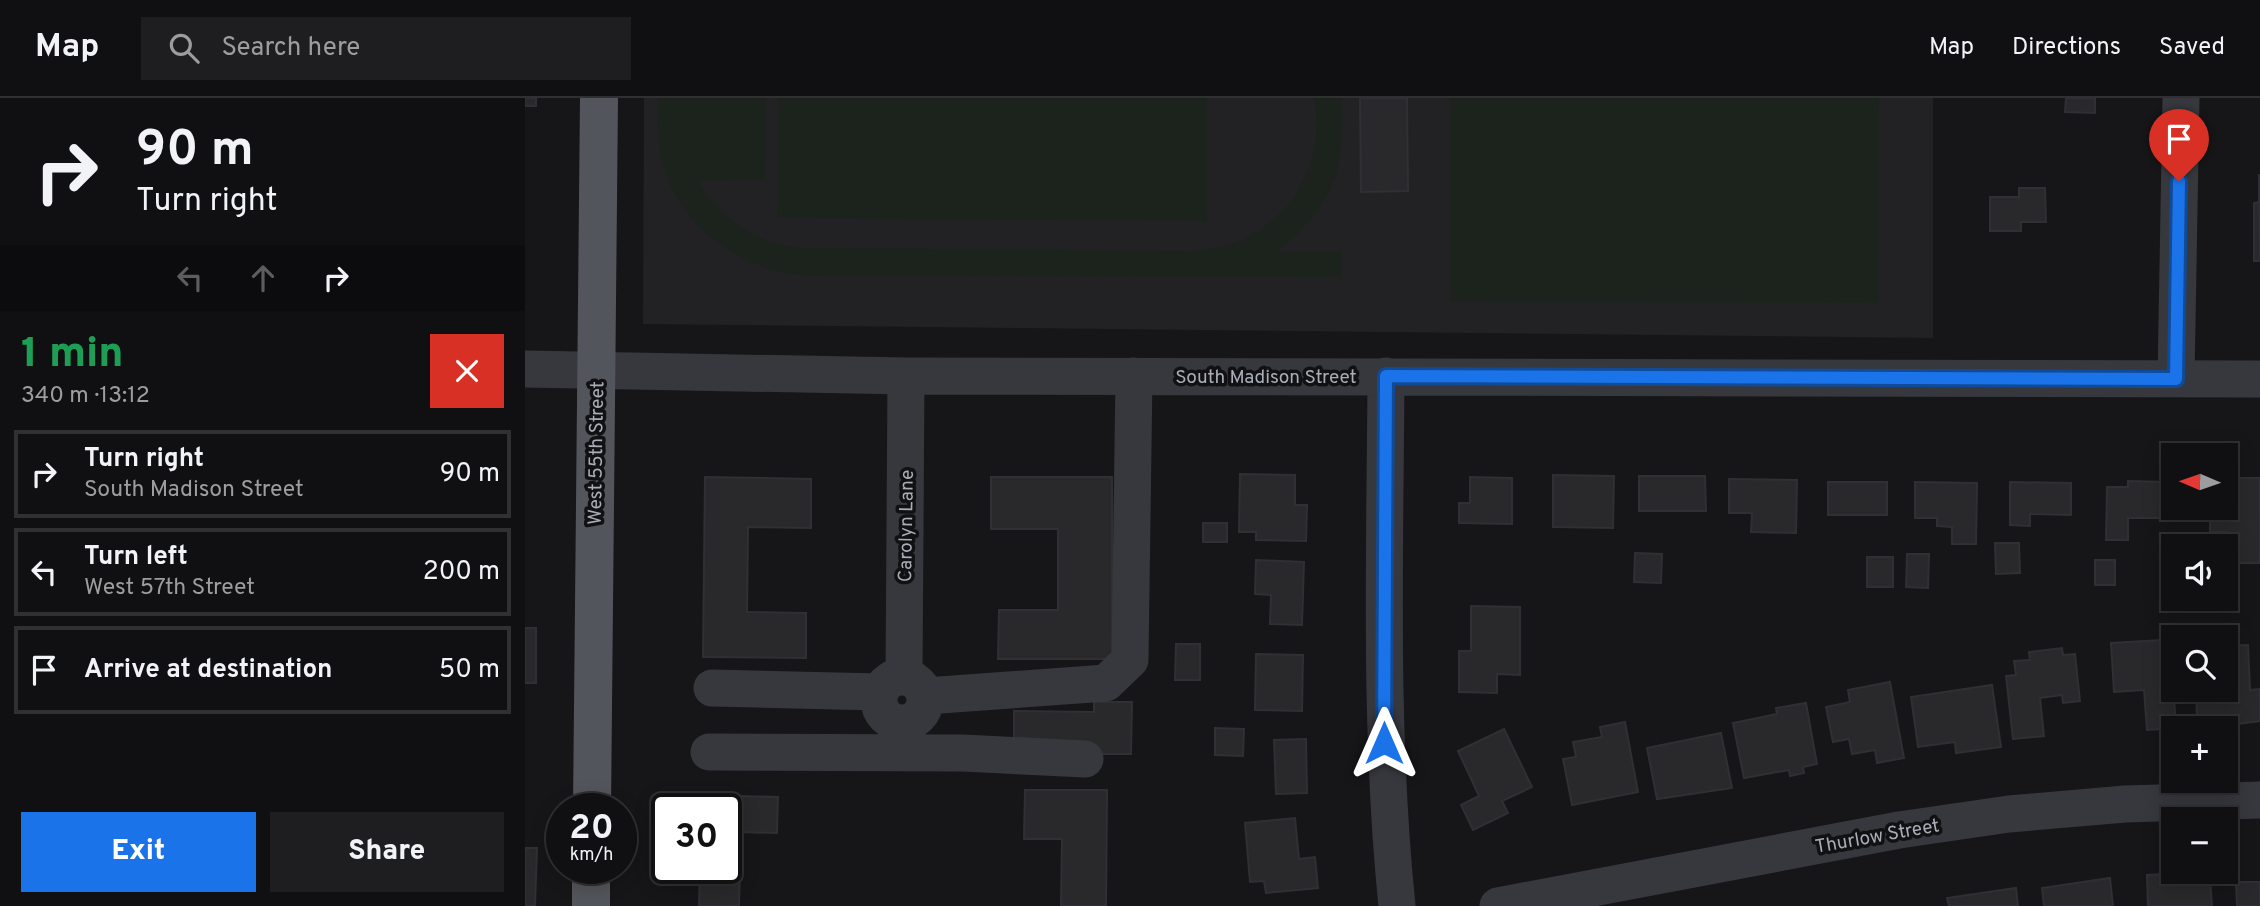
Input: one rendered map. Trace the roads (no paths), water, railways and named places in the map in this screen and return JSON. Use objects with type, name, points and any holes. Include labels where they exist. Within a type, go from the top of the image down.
[{"type":"main road","name":"West 55th Street","points":[[592,793],[599,98]]},
{"type":"main road","points":[[591,884],[591,906]]},
{"type":"street","points":[[2176,379],[2181,98]]},
{"type":"street","name":"South Madison Street","points":[[525,369],[906,376],[2260,379]]},
{"type":"street","name":"Carolyn Lane","points":[[904,738],[896,723],[884,714],[903,688],[906,376]]},
{"type":"street","points":[[712,688],[903,688],[1106,683],[1130,660],[1134,376]]},
{"type":"street","points":[[1386,376],[1384,743],[1397,906]]},
{"type":"street","points":[[709,752],[904,738],[1085,759]]},
{"type":"street","name":"Thurlow Street","points":[[1498,906],[1899,830],[1996,816],[2125,804],[2260,800]]}]
